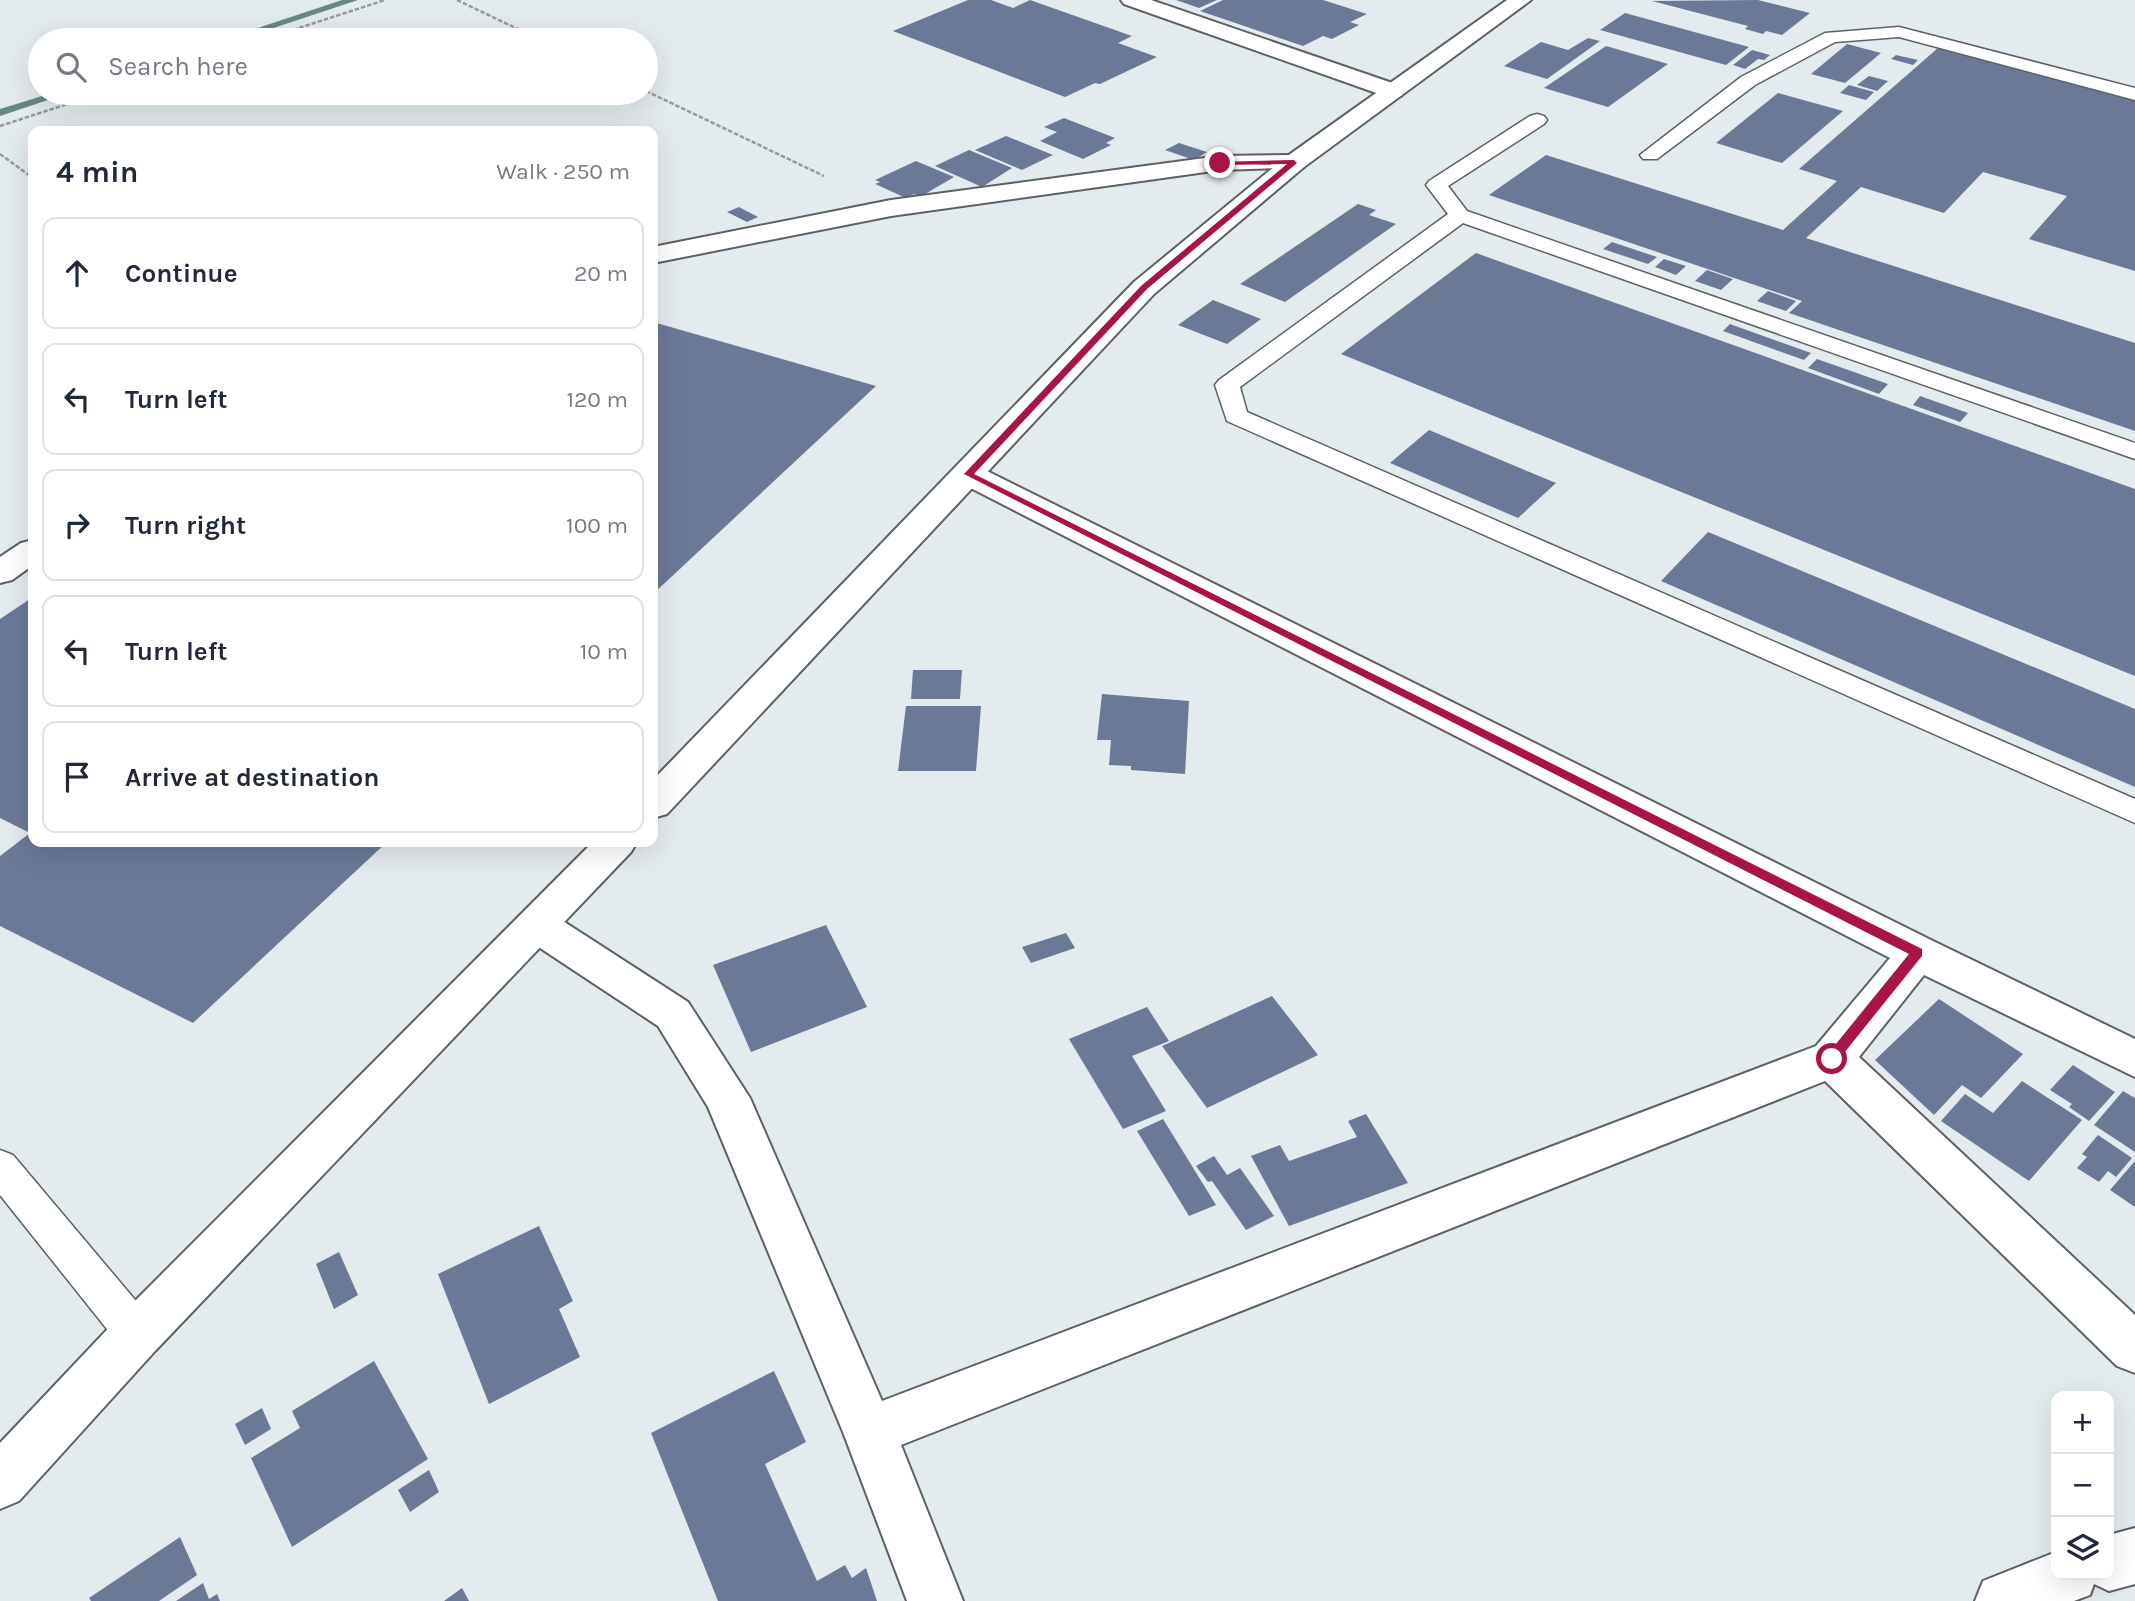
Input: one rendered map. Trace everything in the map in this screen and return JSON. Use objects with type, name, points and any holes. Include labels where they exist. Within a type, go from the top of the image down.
[{"type":"street","points":[[1131,0],[1393,91]]},
{"type":"street","points":[[658,799],[1144,288],[1294,162],[1521,0]]},
{"type":"street","points":[[658,254],[891,208],[1220,163],[1294,162]]},
{"type":"street","points":[[968,474],[1918,953],[2135,1059]]},
{"type":"street","points":[[0,573],[28,553]]},
{"type":"street","points":[[0,1482],[137,1334],[612,847]]},
{"type":"street","points":[[537,925],[673,1014],[727,1098],[869,1432],[935,1601]]},
{"type":"street","points":[[869,1432],[1832,1059],[1918,953]]},
{"type":"street","points":[[1832,1059],[2135,1349]]},
{"type":"street","points":[[2114,1562],[2135,1556]]},
{"type":"street","points":[[2003,1601],[2057,1580]]},
{"type":"lane","points":[[1650,155],[1748,81],[1831,37],[1899,32],[2135,94]]},
{"type":"lane","points":[[1537,120],[1436,185],[1460,215],[2135,451]]},
{"type":"lane","points":[[1460,215],[1227,385],[1236,416],[2135,812]]},
{"type":"lane","points":[[0,1167],[137,1334]]},
{"type":"path","points":[[299,28],[385,0]]},
{"type":"path","points":[[457,0],[516,28]]},
{"type":"path","points":[[658,97],[891,208]]},
{"type":"path","points":[[0,126],[64,105]]},
{"type":"path","points":[[0,154],[28,174]]},
{"type":"building","points":[[968,0],[991,0],[1013,8],[1030,0],[1132,36],[1118,43],[1157,57],[1065,97],[893,31]]},
{"type":"building","points":[[1176,0],[1217,0],[1199,8]]},
{"type":"building","points":[[1223,0],[1323,0],[1367,14],[1350,22],[1359,25],[1332,39],[1323,36],[1303,46],[1200,11]]},
{"type":"building","points":[[1758,0],[1810,13],[1782,35],[1766,31],[1763,34],[1745,29],[1748,26],[1652,1]]},
{"type":"building","points":[[1625,13],[1749,47],[1726,65],[1600,30]]},
{"type":"building","points":[[1588,38],[1600,41],[1547,79],[1504,66],[1541,42],[1568,50]]},
{"type":"building","points":[[1847,44],[1881,53],[1845,83],[1811,74]]},
{"type":"building","points":[[1606,46],[1668,64],[1608,107],[1544,88]]},
{"type":"building","points":[[1938,48],[2135,99],[2135,271],[2029,239],[2067,196],[1983,172],[1944,213],[1861,187],[1806,238],[2135,343],[2135,431],[1789,313],[1802,301],[1489,195],[1546,155],[1783,230],[1837,181],[1799,169]]},
{"type":"building","points":[[1752,50],[1770,55],[1764,60],[1758,59],[1745,69],[1733,65]]},
{"type":"building","points":[[1896,55],[1918,60],[1913,65],[1891,59]]},
{"type":"building","points":[[1869,76],[1888,81],[1877,91],[1857,85]]},
{"type":"building","points":[[1849,85],[1874,92],[1866,100],[1840,93]]},
{"type":"building","points":[[1778,93],[1843,111],[1782,163],[1716,143]]},
{"type":"building","points":[[1064,118],[1115,138],[1106,143],[1111,145],[1083,159],[1040,141],[1057,132],[1044,127]]},
{"type":"building","points":[[1006,136],[1053,155],[1022,170],[975,150]]},
{"type":"building","points":[[1179,143],[1207,152],[1194,160],[1165,150]]},
{"type":"building","points":[[969,150],[1012,168],[982,187],[935,166]]},
{"type":"building","points":[[916,161],[954,177],[920,197],[914,194],[906,198],[875,184],[880,182],[875,180]]},
{"type":"building","points":[[1358,204],[1376,210],[1369,215],[1396,224],[1285,302],[1240,284]]},
{"type":"building","points":[[739,207],[758,217],[747,222],[727,212]]},
{"type":"building","points":[[1612,242],[1657,257],[1648,264],[1603,249]]},
{"type":"building","points":[[1476,253],[2135,489],[2135,676],[1341,354]]},
{"type":"building","points":[[1664,259],[1686,266],[1676,275],[1655,267]]},
{"type":"building","points":[[1707,270],[1733,279],[1721,290],[1695,281]]},
{"type":"building","points":[[1768,291],[1796,301],[1786,311],[1757,301]]},
{"type":"building","points":[[1213,300],[1261,319],[1227,344],[1178,325]]},
{"type":"building","points":[[658,323],[876,386],[658,589]]},
{"type":"building","points":[[1730,324],[1811,353],[1804,360],[1723,331]]},
{"type":"building","points":[[1817,359],[1888,384],[1879,394],[1808,368]]},
{"type":"building","points":[[1920,396],[1968,413],[1960,422],[1913,405]]},
{"type":"building","points":[[1429,430],[1556,483],[1518,518],[1390,463]]},
{"type":"building","points":[[1708,532],[2135,709],[2135,787],[1661,581]]},
{"type":"building","points":[[28,600],[28,832],[0,818],[0,619]]},
{"type":"building","points":[[913,670],[962,670],[960,699],[911,699]]},
{"type":"building","points":[[1102,694],[1189,701],[1185,774],[1131,770],[1131,766],[1109,765],[1111,740],[1097,740]]},
{"type":"building","points":[[906,706],[981,706],[976,771],[898,771]]},
{"type":"building","points":[[28,835],[28,847],[382,847],[193,1023],[0,926],[0,856]]},
{"type":"building","points":[[826,925],[867,1007],[751,1052],[713,965]]},
{"type":"building","points":[[1066,933],[1075,948],[1031,963],[1022,947]]},
{"type":"building","points":[[1272,996],[1318,1055],[1207,1108],[1162,1046]]},
{"type":"building","points":[[1939,999],[2023,1054],[1981,1098],[1962,1085],[1934,1115],[1875,1060]]},
{"type":"building","points":[[1147,1007],[1169,1041],[1132,1056],[1166,1111],[1123,1129],[1069,1039]]},
{"type":"building","points":[[2073,1065],[2115,1092],[2089,1121],[2069,1107],[2072,1104],[2050,1090]]},
{"type":"building","points":[[2022,1081],[2082,1120],[2029,1181],[1941,1121],[1965,1094],[1993,1113]]},
{"type":"building","points":[[2123,1091],[2135,1098],[2135,1152],[2094,1125]]},
{"type":"building","points":[[1366,1114],[1408,1183],[1289,1226],[1251,1156],[1280,1145],[1289,1161],[1357,1137],[1348,1121]]},
{"type":"building","points":[[1163,1119],[1216,1205],[1189,1216],[1137,1131]]},
{"type":"building","points":[[2098,1135],[2132,1158],[2116,1177],[2108,1171],[2099,1182],[2077,1168],[2087,1157],[2082,1154]]},
{"type":"building","points":[[1214,1156],[1227,1175],[1240,1168],[1274,1216],[1246,1230],[1212,1181],[1208,1182],[1196,1166]]},
{"type":"building","points":[[2135,1161],[2135,1207],[2110,1190]]},
{"type":"building","points":[[539,1226],[573,1301],[559,1309],[580,1357],[489,1404],[438,1274]]},
{"type":"building","points":[[339,1252],[358,1295],[334,1309],[316,1264]]},
{"type":"building","points":[[374,1361],[428,1459],[292,1547],[251,1458],[300,1428],[292,1411]]},
{"type":"building","points":[[774,1371],[806,1442],[765,1464],[817,1581],[845,1565],[852,1578],[866,1568],[877,1601],[718,1601],[651,1433]]},
{"type":"building","points":[[262,1408],[271,1429],[245,1445],[235,1424]]},
{"type":"building","points":[[429,1470],[439,1492],[410,1512],[398,1490]]},
{"type":"building","points":[[180,1537],[197,1575],[159,1601],[91,1601],[89,1598]]},
{"type":"building","points":[[203,1583],[209,1599],[217,1594],[220,1601],[176,1601]]},
{"type":"building","points":[[462,1588],[469,1601],[444,1601]]},
{"type":"waterway","points":[[265,28],[353,0]]},
{"type":"waterway","points":[[0,113],[28,104]]},
{"type":"route","points":[[1220,163],[1294,162],[1144,288],[968,474],[1918,953],[1832,1059]]}]
